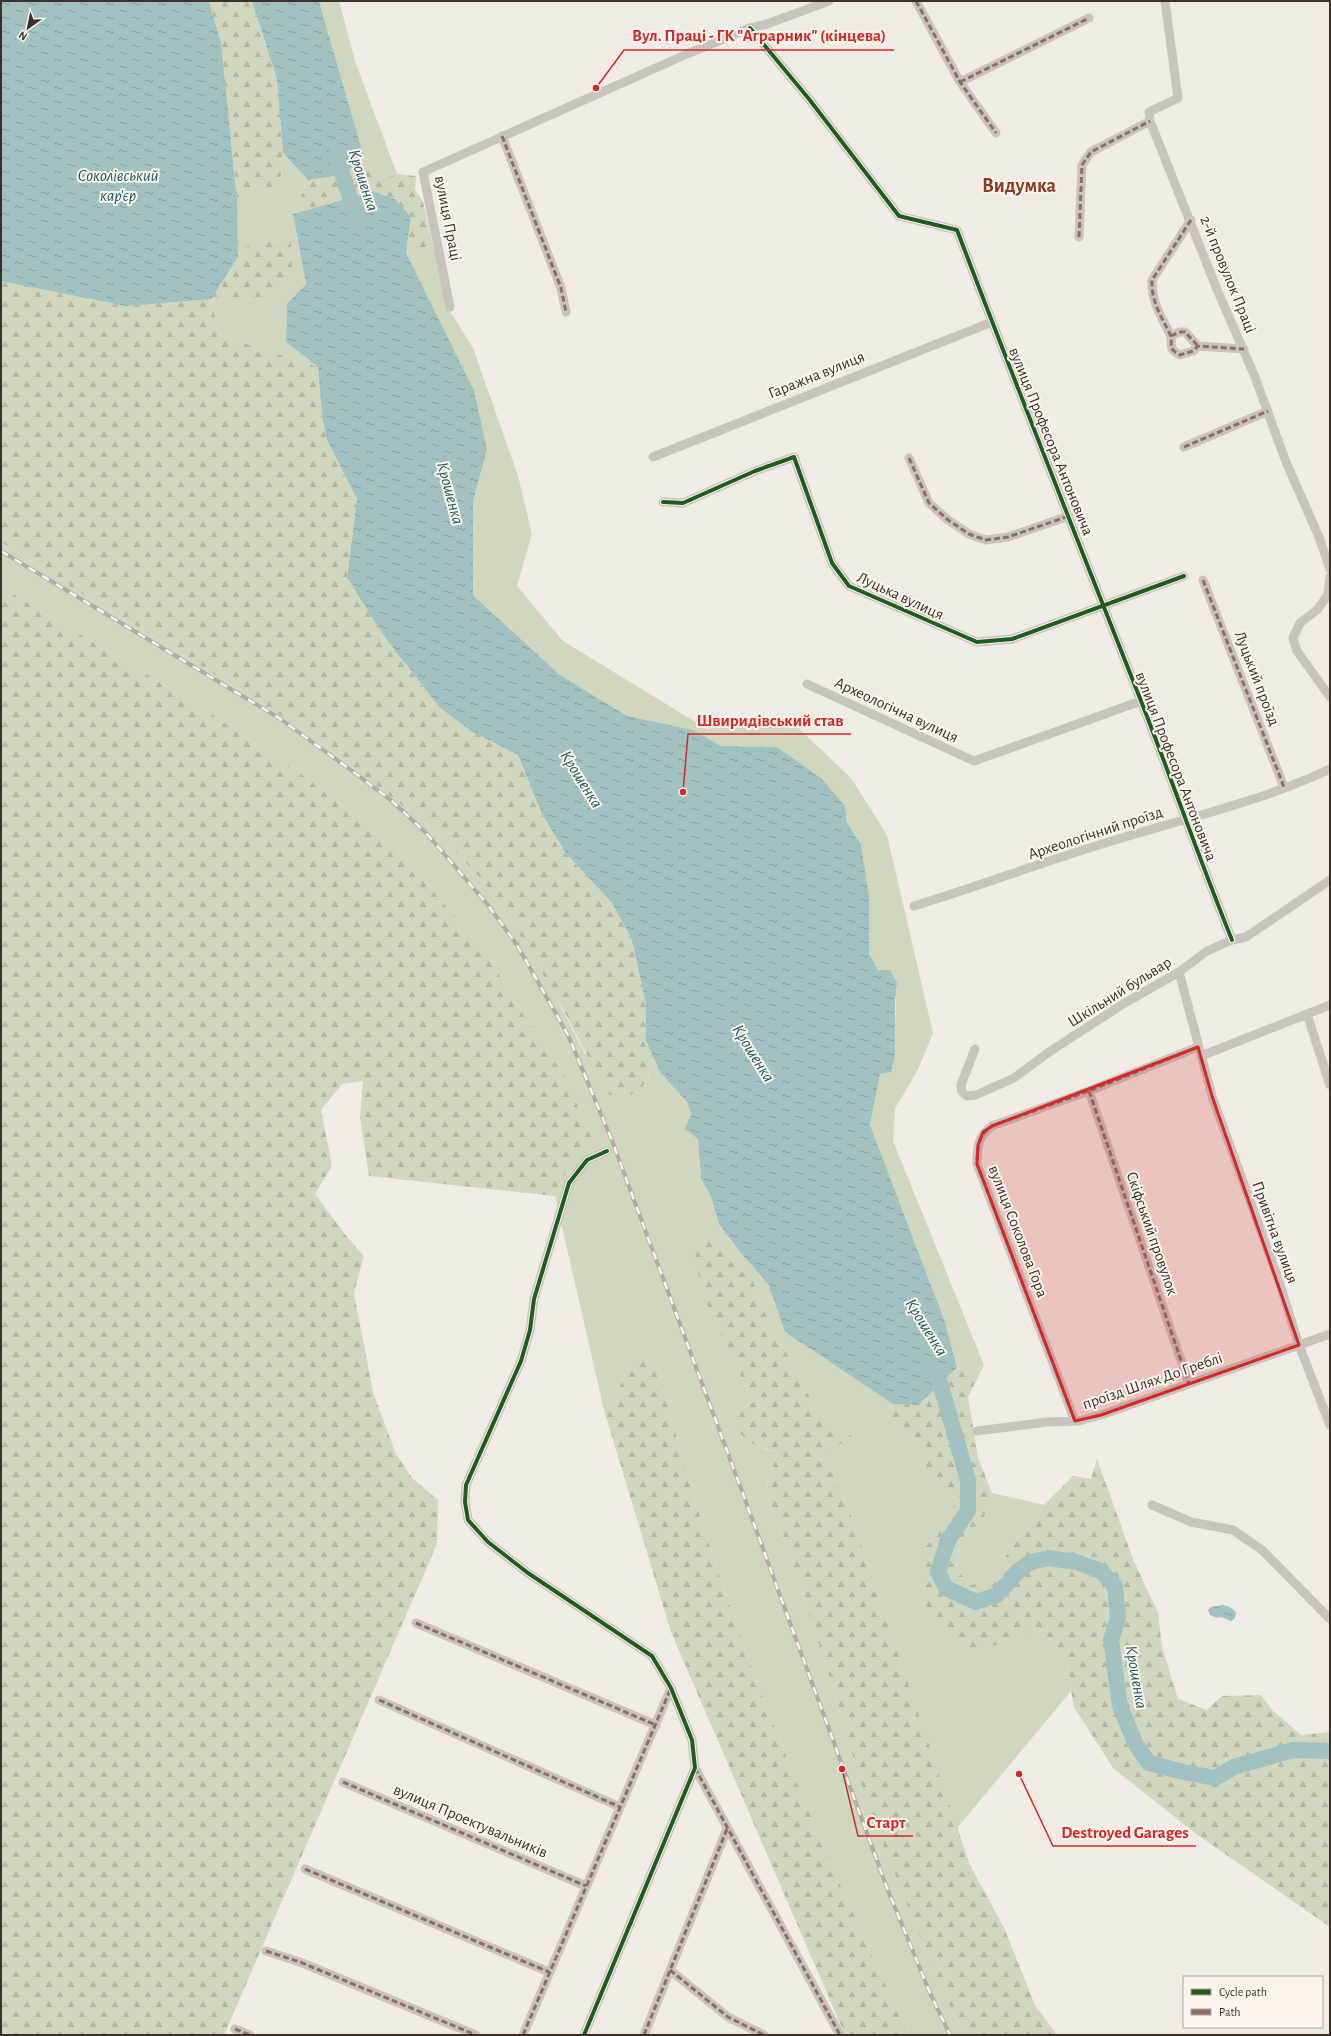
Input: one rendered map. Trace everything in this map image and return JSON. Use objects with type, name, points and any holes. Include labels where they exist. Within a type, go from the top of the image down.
[{"type":"street","name":"вулиця Праці","points":[[450,307],[423,172],[750,28],[767,24],[829,1]]},
{"type":"street","points":[[916,1],[960,82],[996,133]]},
{"type":"street","points":[[1079,237],[1083,190],[1082,174],[1085,159],[1091,152],[1150,121],[1149,112],[1178,98],[1165,1]]},
{"type":"street","points":[[960,82],[1089,18]]},
{"type":"street","name":"вулиця Професора Антоновича","points":[[750,28],[809,99],[899,216],[957,230],[1141,701],[1184,819],[1232,940]]},
{"type":"street","name":"2-й провулок Праці","points":[[1150,121],[1191,220],[1216,287],[1244,349],[1286,462],[1319,536],[1330,569]]},
{"type":"street","points":[[502,136],[561,288],[566,312]]},
{"type":"street","points":[[1191,220],[1152,280],[1155,307],[1171,336],[1170,346],[1174,352],[1180,355],[1193,350],[1198,346],[1244,349]]},
{"type":"street","name":"Гаражна вулиця","points":[[653,457],[992,322]]},
{"type":"street","points":[[1171,336],[1179,332],[1186,332],[1193,338],[1198,346]]},
{"type":"street","points":[[1184,447],[1268,411]]},
{"type":"street","name":"Луцька вулиця","points":[[664,502],[683,503],[755,471],[794,457],[832,563],[848,586],[977,642],[1012,638],[1184,576]]},
{"type":"street","points":[[909,458],[929,503],[948,520],[969,534],[977,537],[986,540],[1008,537],[1069,516]]},
{"type":"street","points":[[1330,577],[1328,595],[1317,610],[1300,623],[1293,638],[1297,651],[1330,697]]},
{"type":"street","name":"Луцький проїзд","points":[[1203,580],[1284,787]]},
{"type":"street","name":"Археологічна вулиця","points":[[807,684],[974,761],[1141,701]]},
{"type":"street","name":"Археологічний проїзд","points":[[914,906],[980,886],[1084,849],[1247,801],[1330,769]]},
{"type":"street","name":"Шкільний бульвар","points":[[975,1049],[961,1085],[962,1092],[967,1096],[976,1095],[1014,1078],[1049,1052],[1123,1004],[1179,972],[1207,951],[1232,940],[1246,937],[1330,880]]},
{"type":"street","points":[[1179,972],[1199,1051]]},
{"type":"street","name":"вулиця Соколова Гора","points":[[1075,1421],[977,1164],[977,1154],[984,1132],[992,1126],[1330,1005]]},
{"type":"street","points":[[1307,1014],[1330,1085]]},
{"type":"street","name":"Привітна вулиця","points":[[1199,1051],[1212,1096],[1278,1278],[1299,1345],[1330,1425]]},
{"type":"street","name":"Скіфський провулок","points":[[1089,1091],[1190,1384]]},
{"type":"street","points":[[607,1151],[587,1160],[569,1183],[534,1299],[530,1330],[521,1361],[466,1485],[465,1502],[468,1520],[488,1542],[528,1573],[652,1656],[671,1688],[692,1740],[695,1768],[840,2035]]},
{"type":"street","name":"проїзд Шлях До Греблі","points":[[977,1431],[1047,1422],[1075,1421],[1102,1415],[1330,1334]]},
{"type":"street","points":[[1152,1505],[1191,1522],[1234,1530],[1262,1550],[1330,1619]]},
{"type":"street","points":[[416,1623],[656,1725]]},
{"type":"street","points":[[523,2035],[671,1688]]},
{"type":"street","points":[[379,1700],[620,1807]]},
{"type":"street","points":[[584,2035],[695,1768]]},
{"type":"street","name":"вулиця Проектувальників","points":[[343,1782],[586,1886]]},
{"type":"street","points":[[644,2035],[727,1829]]},
{"type":"street","points":[[305,1869],[549,1972]]},
{"type":"street","points":[[266,1951],[300,1962],[476,2035]]},
{"type":"street","points":[[670,1970],[728,2018],[764,2035]]},
{"type":"street","points":[[235,2029],[250,2035]]},
{"type":"highlighted area","points":[[1198,1047],[1212,1096],[1299,1345],[1101,1415],[1075,1421],[977,1164],[978,1145],[983,1132],[992,1126]]},
{"type":"green space","points":[[209,1],[252,1],[277,80],[283,153],[280,184],[237,200],[221,42]]},
{"type":"green space","points":[[319,1],[339,1],[356,64],[397,174],[378,182],[364,157]]},
{"type":"green space","points":[[283,153],[308,180],[293,214],[306,284],[287,304],[286,342],[318,367],[219,335],[211,299],[225,301],[266,298],[284,285],[291,238],[242,247],[238,257],[237,200],[280,184]]},
{"type":"green space","points":[[364,157],[378,181],[397,174],[416,176],[415,190],[423,202],[433,246],[406,253],[411,217],[373,191],[293,214],[308,180],[343,175]]},
{"type":"green space","points":[[291,238],[292,267],[284,285],[266,298],[225,301],[211,299],[219,335],[318,367],[322,417],[327,440],[357,499],[347,578],[386,639],[440,708],[471,731],[518,755],[542,814],[565,852],[612,903],[632,940],[646,1005],[646,1041],[654,1060],[648,1078],[640,1090],[634,1093],[618,1096],[607,1094],[563,1009],[515,927],[483,881],[430,826],[310,734],[150,634],[85,596],[1,542],[1,281],[210,299],[238,257],[242,247]]},
{"type":"green space","points":[[433,246],[437,255],[448,308],[473,348],[518,476],[532,534],[517,586],[563,641],[707,729],[791,721],[851,778],[887,835],[933,1033],[918,1069],[895,1109],[893,1141],[984,1365],[972,1373],[957,1368],[945,1322],[870,1125],[880,1074],[891,1071],[894,1049],[897,983],[878,970],[869,953],[869,896],[861,844],[847,823],[845,806],[777,747],[721,746],[693,730],[627,716],[560,675],[473,595],[473,502],[487,449],[406,253]]},
{"type":"green space","points":[[1,542],[85,596],[150,634],[310,734],[430,826],[483,881],[515,927],[542,970],[585,1054],[648,1079],[654,1060],[660,1072],[687,1102],[698,1139],[701,1179],[710,1194],[719,1224],[740,1252],[768,1284],[785,1332],[893,1404],[886,1413],[913,1439],[930,1476],[956,1500],[941,1529],[922,1552],[1009,1643],[1038,1627],[1065,1657],[1071,1691],[957,1828],[850,1512],[830,1465],[819,1458],[852,1436],[818,1413],[792,1362],[772,1331],[753,1281],[713,1239],[722,1336],[753,1402],[730,1416],[764,1449],[778,1453],[767,1482],[769,1503],[791,1558],[832,1685],[857,1771],[940,1986],[964,2035],[909,2035],[871,1954],[800,1790],[736,1623],[707,1538],[681,1452],[658,1366],[628,1365],[615,1399],[604,1410],[555,1196],[573,1158],[523,1014],[487,954],[387,838],[304,776],[203,708],[1,587]]},
{"type":"green space","points":[[1,587],[203,708],[304,776],[387,838],[487,954],[523,1014],[565,1077],[594,1143],[573,1158],[555,1196],[369,1176],[360,1117],[363,1081],[342,1084],[321,1110],[332,1166],[315,1194],[344,1233],[364,1256],[354,1293],[373,1392],[396,1454],[412,1478],[438,1500],[437,1544],[224,2035],[1,2035]]},
{"type":"green space","points":[[693,1238],[713,1239],[753,1281],[772,1331],[792,1362],[818,1413],[852,1436],[819,1459],[830,1465],[850,1512],[970,1865],[1005,1930],[1035,2005],[1057,2035],[964,2035],[940,1986],[883,1844],[857,1771],[832,1685],[791,1558],[769,1503],[767,1482],[778,1453],[749,1441],[734,1425],[729,1416],[753,1402],[701,1291]]},
{"type":"green space","points":[[650,1356],[658,1366],[681,1452],[707,1538],[736,1623],[767,1706],[800,1790],[835,1872],[909,2035],[845,2035],[671,1632],[604,1410],[615,1399],[628,1365]]},
{"type":"green space","points":[[984,1365],[968,1397],[978,1457],[992,1493],[982,1523],[960,1539],[956,1570],[972,1585],[991,1576],[1044,1505],[1073,1476],[1091,1479],[1097,1459],[1133,1559],[1158,1613],[1162,1647],[1178,1699],[1207,1710],[1222,1696],[1261,1695],[1273,1711],[1301,1735],[1330,1732],[1330,1927],[1195,1833],[1113,1768],[1074,1707],[1065,1657],[1038,1627],[1009,1643],[970,1649],[931,1621],[921,1585],[921,1552],[941,1529],[956,1500],[930,1476],[913,1439],[886,1413],[893,1404],[918,1404],[957,1368],[972,1373]]},
{"type":"green space","points":[[992,1493],[1044,1505],[991,1576],[972,1585],[956,1570],[960,1539],[982,1523]]},
{"type":"water","name":"Соколівський кар'єр","points":[[1,1],[209,1],[221,42],[237,200],[238,257],[211,299],[126,306],[1,281]]},
{"type":"water","points":[[252,1],[319,1],[364,157],[343,175],[308,180],[283,153],[277,80]]},
{"type":"water","points":[[373,191],[396,200],[411,217],[406,253],[474,391],[487,449],[473,502],[473,595],[560,675],[627,716],[693,730],[721,746],[777,747],[822,779],[845,806],[847,823],[861,844],[869,896],[869,953],[878,970],[890,970],[897,983],[895,1003],[895,1054],[891,1072],[880,1074],[870,1125],[945,1322],[957,1368],[918,1405],[893,1404],[785,1332],[768,1284],[740,1252],[719,1224],[710,1194],[701,1179],[698,1139],[685,1129],[691,1115],[687,1102],[660,1072],[646,1041],[646,1005],[632,940],[612,903],[565,852],[542,814],[518,755],[471,731],[440,708],[386,639],[347,578],[357,499],[327,440],[322,417],[318,367],[286,342],[287,304],[306,284],[293,214]]},
{"type":"water","points":[[1223,1605],[1230,1607],[1236,1612],[1235,1618],[1231,1621],[1210,1615],[1208,1610],[1211,1607]]},
{"type":"waterway","name":"Крошенка","points":[[336,155],[357,218]]},
{"type":"waterway","name":"Крошенка","points":[[929,1366],[940,1383],[968,1480],[968,1511],[948,1540],[938,1572],[946,1588],[976,1602],[997,1595],[1018,1571],[1031,1562],[1049,1558],[1076,1562],[1101,1571],[1115,1586],[1118,1618],[1111,1640],[1120,1706],[1136,1745],[1149,1763],[1183,1772],[1215,1778],[1234,1767],[1293,1750],[1330,1751]]},
{"type":"railway","points":[[1,551],[279,718],[392,801],[427,834],[488,905],[517,945],[568,1035],[611,1138],[887,1888],[930,1993],[950,2035]]},
{"type":"marked path","points":[[916,1],[960,82],[996,133]]},
{"type":"marked path","points":[[960,82],[1089,18]]},
{"type":"marked path","points":[[1079,237],[1082,165],[1091,152],[1150,121]]},
{"type":"marked path","points":[[502,136],[561,288],[566,312]]},
{"type":"marked path","points":[[1191,220],[1152,280],[1155,302],[1170,334],[1171,346],[1173,350],[1180,355],[1193,351],[1198,346],[1244,349]]},
{"type":"marked path","points":[[1171,336],[1179,332],[1185,332],[1198,346]]},
{"type":"marked path","points":[[1184,447],[1268,411]]},
{"type":"marked path","points":[[909,458],[929,503],[948,520],[969,534],[977,537],[986,540],[1008,537],[1069,516]]},
{"type":"marked path","points":[[1203,580],[1284,787]]},
{"type":"marked path","points":[[1075,1421],[977,1164],[979,1142],[987,1130],[992,1126],[1089,1091],[1198,1047]]},
{"type":"marked path","points":[[1089,1091],[1189,1384]]},
{"type":"marked path","points":[[416,1623],[656,1725]]},
{"type":"marked path","points":[[523,2035],[671,1688]]},
{"type":"marked path","points":[[379,1700],[620,1807]]},
{"type":"marked path","points":[[695,1768],[840,2035]]},
{"type":"marked path","points":[[343,1782],[586,1886]]},
{"type":"marked path","points":[[644,2035],[727,1829]]},
{"type":"marked path","points":[[305,1869],[549,1972]]},
{"type":"marked path","points":[[266,1951],[300,1962],[476,2035]]},
{"type":"marked path","points":[[670,1970],[728,2017],[764,2035]]},
{"type":"marked path","points":[[235,2029],[250,2035]]},
{"type":"cycle path","points":[[750,28],[809,99],[899,216],[957,230],[1141,701],[1232,940]]},
{"type":"cycle path","points":[[663,502],[683,503],[755,471],[794,457],[832,563],[849,586],[977,642],[1012,639],[1184,576]]},
{"type":"cycle path","points":[[584,2035],[695,1768],[692,1740],[671,1688],[652,1656],[528,1573],[488,1542],[468,1520],[465,1502],[466,1485],[521,1361],[530,1330],[534,1299],[569,1183],[587,1160],[607,1151]]},
{"type":"place","name":"Вул. Праці - ГК \"Аграрник\" (кінцева)","points":[[596,88]]},
{"type":"place","name":"Швиридівський став","points":[[683,792]]},
{"type":"place","name":"Старт","points":[[842,1769]]},
{"type":"place","name":"Destroyed Garages","points":[[1019,1774]]},
{"type":"district","name":"Видумка","points":[[1019,185]]}]
